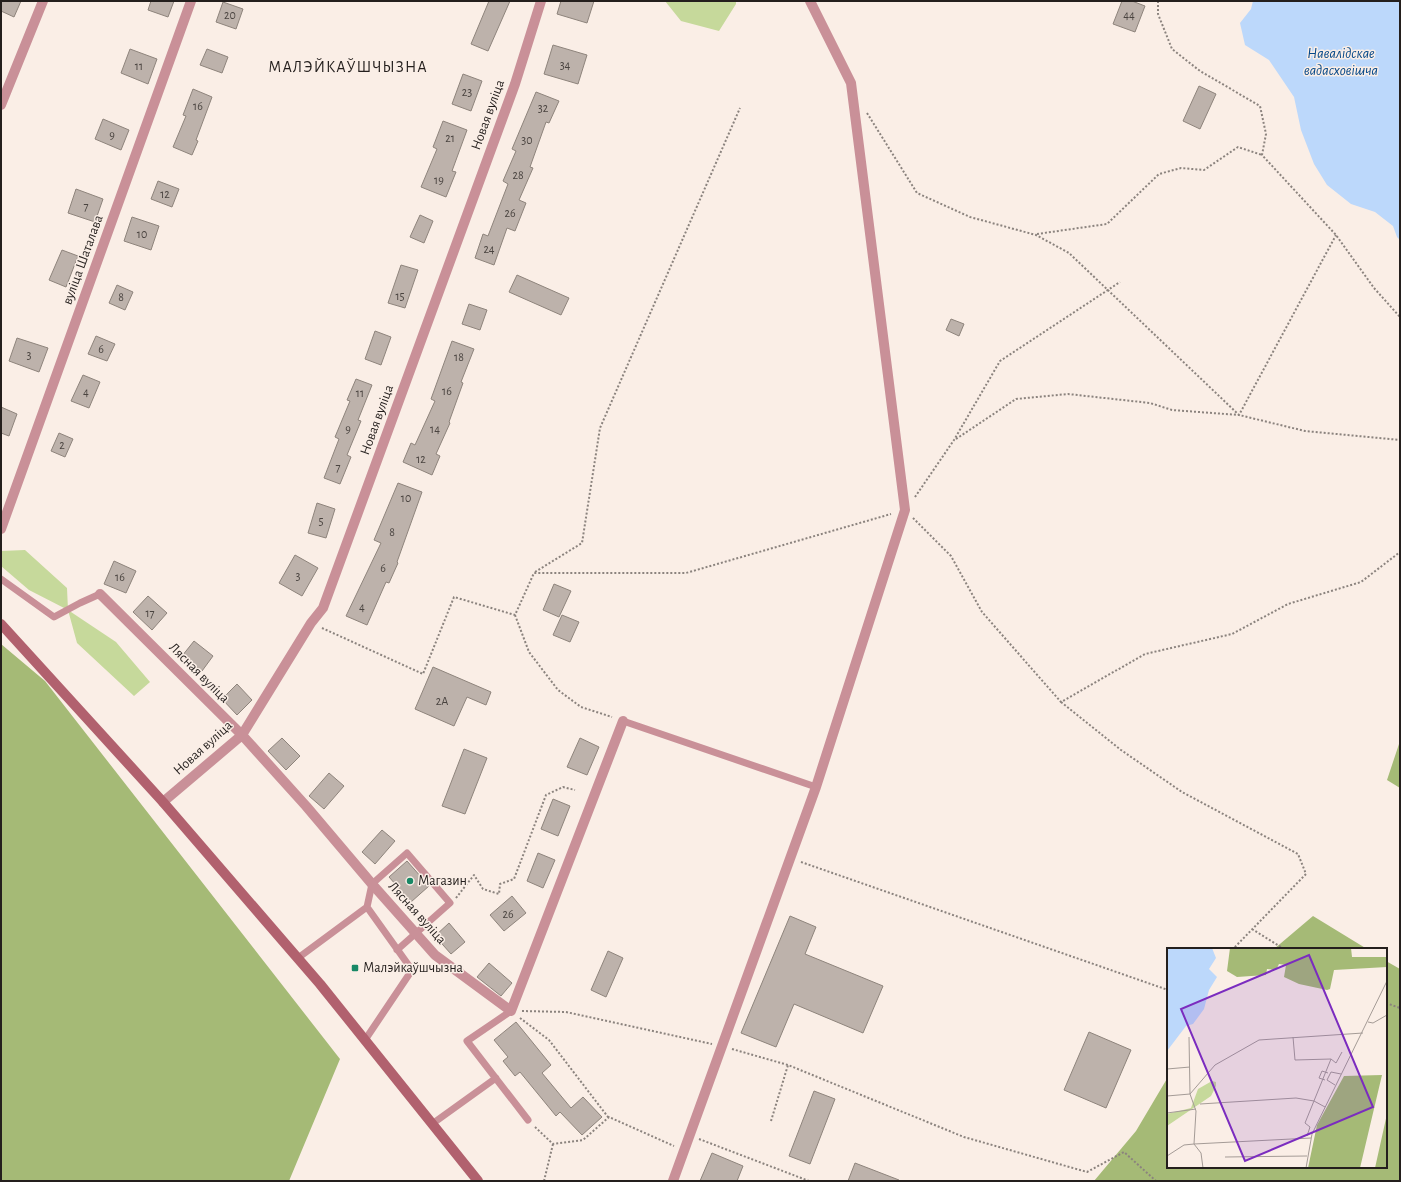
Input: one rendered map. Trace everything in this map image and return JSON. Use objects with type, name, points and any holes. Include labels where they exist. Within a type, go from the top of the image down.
[{"type":"main road","points":[[1,624],[163,802],[298,958],[478,1181]]},
{"type":"street","points":[[1,105],[43,1]]},
{"type":"street","name":"вуліца Шаталава","points":[[1,529],[191,1]]},
{"type":"street","name":"Новая вуліца","points":[[163,802],[242,735],[312,623],[323,608],[515,84],[541,1]]},
{"type":"street","points":[[673,1181],[816,787],[905,510],[851,83],[810,1]]},
{"type":"street","name":"Лясная вуліца","points":[[100,594],[242,735],[306,806],[435,955],[511,1011]]},
{"type":"street","points":[[511,1011],[623,721]]},
{"type":"lane","points":[[1,579],[54,617],[100,594]]},
{"type":"lane","points":[[623,721],[816,787]]},
{"type":"lane","points":[[298,958],[367,907],[372,884],[407,854],[450,903],[397,950]]},
{"type":"lane","points":[[365,1040],[412,970],[367,907]]},
{"type":"lane","points":[[511,1011],[467,1041],[528,1120]]},
{"type":"lane","points":[[432,1124],[496,1078]]},
{"type":"path","points":[[1158,1],[1158,14],[1172,49],[1200,71],[1260,106],[1266,134],[1262,155]]},
{"type":"path","points":[[623,721],[581,707],[558,690],[530,652],[515,615],[534,573],[582,543],[600,428],[740,108]]},
{"type":"path","points":[[864,110],[917,193],[970,217],[1036,234],[1069,253],[1239,414]]},
{"type":"path","points":[[1036,234],[1107,224],[1159,174],[1181,168],[1204,170],[1238,147],[1262,155],[1336,235],[1374,288],[1400,317]]},
{"type":"path","points":[[1239,414],[1336,235]]},
{"type":"path","points":[[534,573],[686,573],[905,510],[954,440],[1000,361],[1120,282]]},
{"type":"path","points":[[954,440],[1016,399],[1068,394],[1150,403],[1172,410],[1239,414],[1305,431],[1400,440]]},
{"type":"path","points":[[905,510],[951,556],[982,612],[1061,702],[1121,750],[1182,792],[1298,854],[1306,874],[1234,948]]},
{"type":"path","points":[[1061,702],[1145,654],[1232,634],[1288,604],[1361,582],[1400,552]]},
{"type":"path","points":[[312,623],[423,674],[454,597],[515,615]]},
{"type":"path","points":[[450,903],[460,895],[474,875],[483,889],[499,894],[500,884],[514,879],[546,795],[563,787],[575,790]]},
{"type":"path","points":[[790,858],[1167,990]]},
{"type":"path","points":[[1252,929],[1282,948]]},
{"type":"path","points":[[1387,1003],[1400,1008]]},
{"type":"path","points":[[511,1011],[566,1012],[721,1046],[788,1065],[964,1137],[1087,1172],[1124,1152],[1156,1181]]},
{"type":"path","points":[[511,1011],[549,1040],[608,1117],[684,1150]]},
{"type":"path","points":[[771,1121],[788,1065]]},
{"type":"path","points":[[553,1144],[583,1140],[608,1117]]},
{"type":"path","points":[[528,1120],[553,1144]]},
{"type":"path","points":[[689,1135],[809,1181]]},
{"type":"path","points":[[544,1181],[553,1144]]},
{"type":"green space","points":[[665,1],[736,1],[736,4],[719,31],[681,21]]},
{"type":"green space","points":[[25,550],[67,588],[68,610],[29,590],[1,566],[1,551]]},
{"type":"green space","points":[[68,610],[116,642],[150,682],[134,696],[77,643]]},
{"type":"green space","points":[[1,644],[45,681],[340,1059],[289,1181],[1,1181]]},
{"type":"green space","points":[[1400,741],[1400,788],[1387,780]]},
{"type":"green space","points":[[1313,916],[1365,948],[1275,948]]},
{"type":"green space","points":[[1387,962],[1400,969],[1400,1181],[1094,1181],[1136,1131],[1167,1079],[1167,1168],[1387,1168]]},
{"type":"water","name":"Навалідскае вадасховішча","points":[[1253,1],[1400,1],[1400,240],[1397,237],[1393,226],[1375,212],[1351,204],[1327,185],[1314,164],[1301,130],[1294,97],[1269,60],[1245,45],[1240,23],[1251,9]]},
{"type":"building","points":[[1,1],[21,1],[14,17],[1,11]]},
{"type":"building","points":[[151,1],[174,1],[168,17],[148,10]]},
{"type":"building","points":[[489,1],[510,1],[488,51],[471,44]]},
{"type":"building","points":[[561,1],[594,1],[587,23],[557,14]]},
{"type":"building","points":[[1122,1],[1132,1],[1145,6],[1135,32],[1113,24]]},
{"type":"building","points":[[223,2],[243,9],[236,29],[216,22]]},
{"type":"building","points":[[553,45],[587,55],[578,84],[544,74]]},
{"type":"building","points":[[130,49],[157,59],[148,84],[121,73]]},
{"type":"building","points":[[207,49],[228,57],[222,73],[200,65]]},
{"type":"building","points":[[463,74],[482,81],[471,111],[452,104]]},
{"type":"building","points":[[1199,86],[1216,94],[1200,129],[1183,121]]},
{"type":"building","points":[[193,89],[212,97],[192,155],[173,147],[186,116],[183,115]]},
{"type":"building","points":[[536,92],[559,101],[549,123],[546,122],[530,167],[533,168],[519,200],[526,203],[515,231],[507,228],[494,265],[475,258],[483,234],[488,236],[508,184],[503,181],[516,151],[512,149]]},
{"type":"building","points":[[103,119],[129,130],[121,150],[95,139]]},
{"type":"building","points":[[443,121],[467,130],[452,171],[456,172],[446,197],[421,187],[437,149],[433,147]]},
{"type":"building","points":[[158,181],[179,189],[172,207],[151,199]]},
{"type":"building","points":[[76,189],[103,199],[95,222],[68,213]]},
{"type":"building","points":[[420,215],[433,221],[424,243],[410,237]]},
{"type":"building","points":[[132,217],[159,226],[151,250],[124,241]]},
{"type":"building","points":[[62,250],[78,256],[66,287],[49,280]]},
{"type":"building","points":[[401,265],[418,270],[405,308],[388,303]]},
{"type":"building","points":[[517,275],[569,298],[561,315],[509,292]]},
{"type":"building","points":[[117,285],[133,292],[125,310],[109,303]]},
{"type":"building","points":[[469,304],[487,310],[480,330],[462,324]]},
{"type":"building","points":[[951,319],[964,324],[959,336],[946,330]]},
{"type":"building","points":[[375,331],[391,337],[381,365],[365,359]]},
{"type":"building","points":[[96,336],[115,344],[107,361],[88,354]]},
{"type":"building","points":[[17,338],[48,348],[39,372],[9,361]]},
{"type":"building","points":[[452,341],[474,349],[461,382],[463,383],[449,422],[450,423],[436,454],[440,456],[432,475],[403,462],[411,443],[415,445],[435,401],[431,399]]},
{"type":"building","points":[[83,375],[100,382],[89,408],[71,401]]},
{"type":"building","points":[[356,379],[372,385],[358,420],[361,421],[347,455],[351,457],[340,484],[324,478],[339,439],[335,437],[350,401],[347,400]]},
{"type":"building","points":[[1,407],[17,414],[9,436],[1,433]]},
{"type":"building","points":[[59,433],[73,439],[65,457],[51,451]]},
{"type":"building","points":[[398,483],[422,492],[397,562],[398,563],[389,583],[386,582],[367,625],[346,616],[381,543],[374,540]]},
{"type":"building","points":[[317,503],[335,509],[326,538],[308,533]]},
{"type":"building","points":[[295,555],[318,568],[302,596],[279,583]]},
{"type":"building","points":[[114,561],[136,571],[126,593],[104,584]]},
{"type":"building","points":[[554,584],[571,591],[559,617],[543,610]]},
{"type":"building","points":[[148,596],[167,613],[152,630],[133,612]]},
{"type":"building","points":[[562,615],[579,622],[570,642],[553,635]]},
{"type":"building","points":[[194,641],[213,656],[202,671],[182,656]]},
{"type":"building","points":[[433,667],[491,692],[486,705],[467,697],[454,726],[415,709]]},
{"type":"building","points":[[237,684],[252,700],[237,715],[222,699]]},
{"type":"building","points":[[282,738],[300,756],[286,770],[268,751]]},
{"type":"building","points":[[580,738],[599,747],[587,775],[567,767]]},
{"type":"building","points":[[464,749],[487,758],[465,814],[442,806]]},
{"type":"building","points":[[329,773],[344,786],[324,809],[309,796]]},
{"type":"building","points":[[553,799],[570,806],[558,836],[541,829]]},
{"type":"building","points":[[382,830],[395,841],[375,864],[362,852]]},
{"type":"building","points":[[538,853],[555,860],[543,888],[527,881]]},
{"type":"building","name":"Магазин","points":[[407,861],[429,886],[411,902],[389,877]]},
{"type":"building","points":[[512,896],[526,913],[504,931],[490,915]]},
{"type":"building","points":[[790,916],[816,927],[805,954],[883,986],[863,1033],[794,1004],[776,1047],[741,1033]]},
{"type":"building","points":[[449,923],[465,942],[451,954],[435,936]]},
{"type":"building","points":[[608,951],[623,958],[606,997],[591,990]]},
{"type":"building","points":[[489,963],[512,983],[501,996],[477,977]]},
{"type":"building","points":[[516,1022],[551,1065],[542,1073],[571,1108],[583,1097],[602,1117],[582,1135],[560,1112],[556,1116],[520,1072],[515,1076],[503,1061],[508,1057],[494,1040]]},
{"type":"building","points":[[1089,1032],[1131,1050],[1106,1108],[1064,1090]]},
{"type":"building","points":[[814,1091],[835,1099],[810,1164],[789,1156]]},
{"type":"building","points":[[712,1153],[743,1166],[737,1181],[700,1181]]},
{"type":"building","points":[[855,1163],[899,1180],[899,1181],[848,1181]]},
{"type":"place","name":"Магазин","points":[[410,881]]},
{"type":"place","name":"Малэйкаўшчызна","points":[[355,968]]},
{"type":"district","name":"МАЛЭЙКАЎШЧЫЗНА","points":[[348,67]]}]
